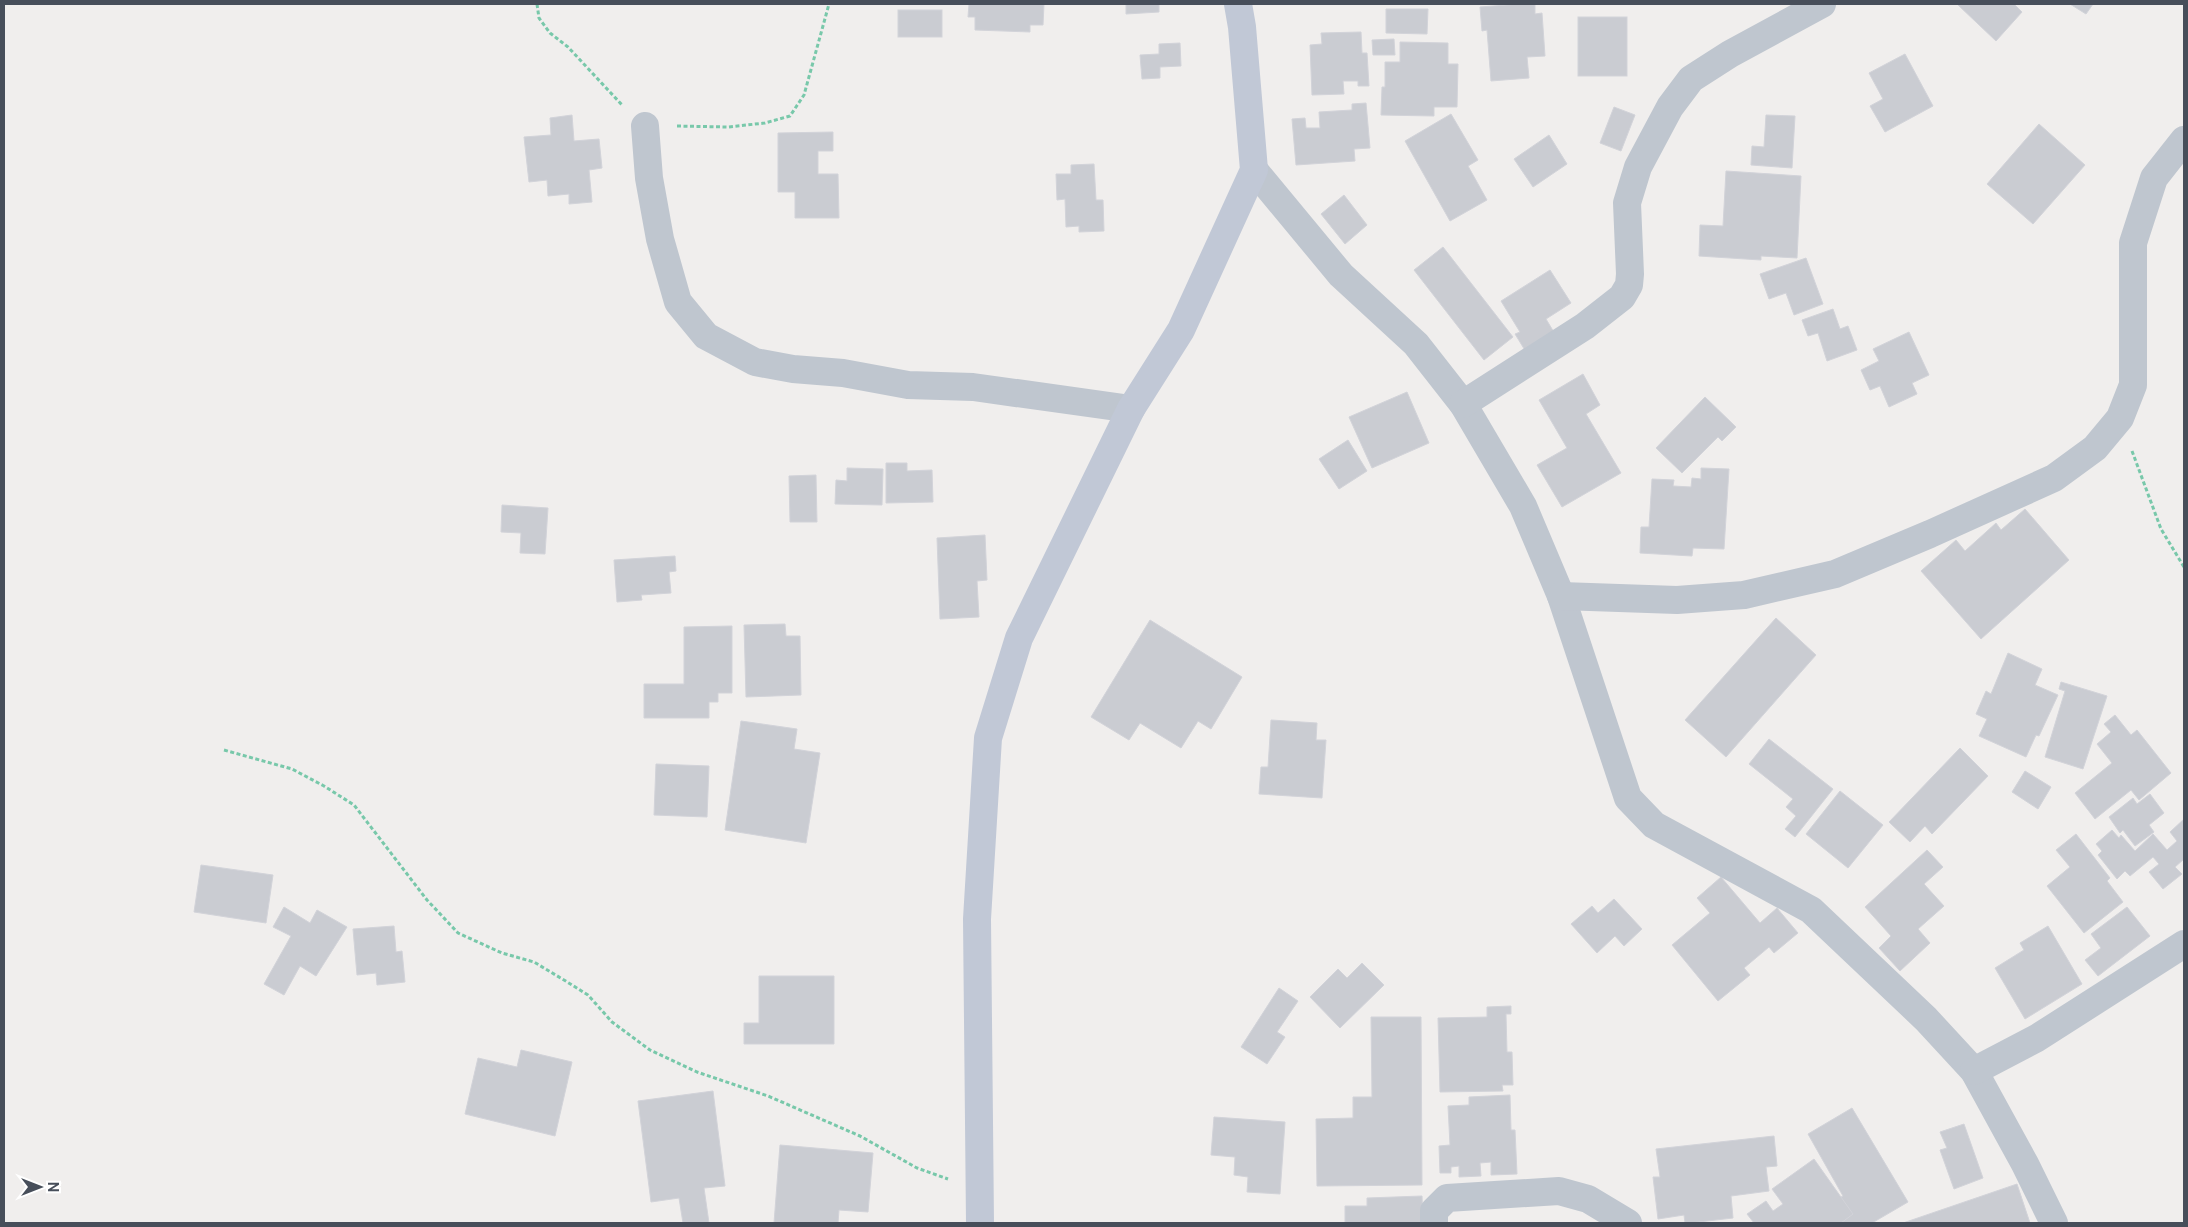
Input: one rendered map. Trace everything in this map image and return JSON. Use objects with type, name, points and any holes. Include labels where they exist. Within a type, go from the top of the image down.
[{"type":"main road","points":[[980,1223],[977,919],[988,738],[1019,638],[1131,409],[1181,330],[1254,170],[1242,27],[1238,4]]},
{"type":"street","points":[[1463,404],[1585,326],[1622,298],[1629,286],[1630,274],[1627,203],[1638,167],[1670,107],[1691,79],[1730,54],[1822,4]]},
{"type":"street","points":[[645,126],[649,178],[660,239],[678,302],[706,336],[755,362],[794,369],[843,373],[908,385],[974,387],[1131,409]]},
{"type":"street","points":[[1560,596],[1676,600],[1744,595],[1835,574],[1930,534],[2054,478],[2096,448],[2120,418],[2133,384],[2133,243],[2154,178],[2184,140]]},
{"type":"street","points":[[1254,170],[1341,275],[1416,344],[1463,404],[1523,506],[1560,596],[1628,798],[1654,825],[1811,910],[1926,1019],[1974,1071],[2025,1164],[2054,1223]]},
{"type":"street","points":[[1974,1071],[2037,1038],[2184,944]]},
{"type":"street","points":[[1434,1223],[1434,1211],[1447,1198],[1559,1191],[1588,1199],[1628,1223]]},
{"type":"path","points":[[537,4],[539,18],[550,33],[568,47],[617,100],[645,126],[728,127],[765,123],[790,116],[804,95],[829,4]]},
{"type":"path","points":[[2120,418],[2161,529],[2184,566]]},
{"type":"path","points":[[224,750],[292,770],[324,786],[354,805],[427,900],[458,933],[502,953],[534,962],[564,980],[588,996],[612,1022],[650,1050],[697,1072],[768,1096],[860,1136],[917,1168],[979,1191]]},
{"type":"building","points":[[969,4],[1044,4],[1043,25],[1030,25],[1030,32],[975,30],[975,17],[968,17]]},
{"type":"building","points":[[1126,4],[1159,4],[1159,12],[1126,14]]},
{"type":"building","points":[[1535,4],[1535,14],[1542,13],[1545,56],[1527,57],[1529,78],[1491,81],[1487,30],[1482,31],[1480,7]]},
{"type":"building","points":[[1957,4],[2014,4],[2022,12],[1996,41]]},
{"type":"building","points":[[2070,4],[2093,4],[2086,14]]},
{"type":"building","points":[[1386,9],[1428,9],[1427,34],[1386,33]]},
{"type":"building","points":[[898,10],[942,10],[942,37],[898,37]]},
{"type":"building","points":[[1578,17],[1627,17],[1627,76],[1578,76]]},
{"type":"building","points":[[1361,32],[1362,53],[1367,53],[1369,86],[1358,86],[1358,81],[1343,81],[1344,94],[1312,95],[1310,45],[1322,44],[1321,33]]},
{"type":"building","points":[[1394,39],[1395,55],[1373,55],[1372,40]]},
{"type":"building","points":[[1400,42],[1448,43],[1448,64],[1458,64],[1457,107],[1434,107],[1434,116],[1381,115],[1382,87],[1385,87],[1385,62],[1400,62]]},
{"type":"building","points":[[1180,43],[1181,66],[1160,67],[1160,78],[1142,79],[1140,55],[1159,54],[1159,44]]},
{"type":"building","points":[[1905,54],[1933,106],[1885,132],[1870,106],[1883,99],[1869,73]]},
{"type":"building","points":[[1366,103],[1370,148],[1354,149],[1355,161],[1296,165],[1292,119],[1305,118],[1306,128],[1320,128],[1319,112],[1352,110],[1352,104]]},
{"type":"building","points":[[1614,107],[1635,115],[1621,151],[1600,143]]},
{"type":"building","points":[[1451,114],[1478,160],[1468,166],[1487,200],[1450,221],[1405,141]]},
{"type":"building","points":[[572,115],[574,141],[599,139],[602,168],[589,170],[592,202],[569,204],[569,194],[548,196],[547,180],[529,182],[524,137],[551,135],[550,118]]},
{"type":"building","points":[[1766,115],[1795,116],[1792,168],[1751,165],[1752,146],[1764,147]]},
{"type":"building","points":[[2039,124],[2085,165],[2033,224],[1987,184]]},
{"type":"building","points":[[833,132],[833,151],[818,151],[818,174],[838,174],[839,218],[795,218],[795,192],[778,192],[778,133]]},
{"type":"building","points":[[1549,135],[1567,164],[1533,187],[1514,159]]},
{"type":"building","points":[[1094,164],[1096,200],[1103,200],[1104,231],[1079,232],[1079,226],[1066,227],[1065,199],[1057,200],[1056,174],[1071,174],[1071,165]]},
{"type":"building","points":[[1726,171],[1801,176],[1797,258],[1761,256],[1761,260],[1699,256],[1700,225],[1723,226]]},
{"type":"building","points":[[1344,195],[1367,225],[1345,244],[1321,214]]},
{"type":"building","points":[[1443,247],[1513,337],[1484,360],[1414,270]]},
{"type":"building","points":[[1806,258],[1823,304],[1794,315],[1786,293],[1769,299],[1760,274]]},
{"type":"building","points":[[1550,270],[1571,303],[1546,319],[1555,334],[1526,352],[1515,334],[1520,332],[1501,301]]},
{"type":"building","points":[[1833,309],[1840,329],[1848,326],[1857,350],[1827,361],[1818,333],[1808,336],[1802,320]]},
{"type":"building","points":[[1909,332],[1929,375],[1912,383],[1917,394],[1889,407],[1880,386],[1870,390],[1861,370],[1879,361],[1873,349]]},
{"type":"building","points":[[1583,374],[1600,405],[1586,414],[1621,473],[1562,507],[1537,465],[1567,448],[1539,400]]},
{"type":"building","points":[[1407,392],[1429,443],[1372,468],[1349,417]]},
{"type":"building","points":[[1705,397],[1736,427],[1722,441],[1718,437],[1682,473],[1656,448]]},
{"type":"building","points":[[1348,440],[1367,471],[1339,489],[1319,459]]},
{"type":"building","points":[[886,463],[907,463],[907,471],[932,470],[933,502],[886,503]]},
{"type":"building","points":[[847,468],[883,469],[882,505],[835,504],[836,480],[847,481]]},
{"type":"building","points":[[1701,468],[1729,469],[1724,549],[1693,548],[1692,556],[1640,553],[1641,527],[1649,527],[1652,479],[1674,480],[1673,486],[1691,487],[1692,478],[1701,479]]},
{"type":"building","points":[[816,475],[817,522],[790,522],[789,476]]},
{"type":"building","points":[[502,505],[548,508],[545,554],[520,553],[521,533],[501,532]]},
{"type":"building","points":[[2025,509],[2069,560],[1981,639],[1921,571],[1956,540],[1965,551],[1996,523],[2001,530]]},
{"type":"building","points":[[985,535],[987,580],[977,581],[979,617],[940,619],[937,538]]},
{"type":"building","points":[[675,556],[676,571],[669,572],[671,593],[641,595],[642,600],[617,602],[614,560]]},
{"type":"building","points":[[1776,618],[1816,655],[1726,757],[1685,720]]},
{"type":"building","points":[[1150,620],[1242,677],[1211,729],[1198,721],[1181,748],[1140,723],[1129,740],[1091,717]]},
{"type":"building","points":[[785,624],[786,636],[800,636],[801,695],[746,697],[744,625]]},
{"type":"building","points":[[732,626],[732,693],[718,693],[718,702],[709,702],[709,718],[644,718],[644,684],[684,684],[684,627]]},
{"type":"building","points":[[2008,653],[2042,669],[2035,685],[2058,695],[2039,736],[2036,735],[2026,757],[1979,736],[1987,719],[1976,714],[1986,691],[1991,694]]},
{"type":"building","points":[[2061,682],[2107,696],[2083,769],[2045,757],[2065,691],[2059,689]]},
{"type":"building","points":[[2115,715],[2131,735],[2137,730],[2171,773],[2139,800],[2131,790],[2095,819],[2075,793],[2112,763],[2097,744],[2111,732],[2104,724]]},
{"type":"building","points":[[1271,720],[1317,723],[1316,740],[1326,740],[1322,798],[1259,794],[1261,767],[1268,767]]},
{"type":"building","points":[[741,721],[797,729],[794,749],[820,753],[806,843],[725,830]]},
{"type":"building","points":[[1769,739],[1833,789],[1795,837],[1785,829],[1796,816],[1786,807],[1793,799],[1749,764]]},
{"type":"building","points":[[1960,748],[1988,776],[1932,834],[1925,826],[1910,842],[1889,822]]},
{"type":"building","points":[[656,764],[709,766],[707,817],[654,815]]},
{"type":"building","points":[[2025,771],[2051,787],[2038,809],[2012,792]]},
{"type":"building","points":[[1840,791],[1883,825],[1848,868],[1806,834]]},
{"type":"building","points":[[2150,794],[2164,813],[2149,825],[2154,832],[2135,846],[2123,830],[2120,833],[2109,817],[2133,798],[2137,804]]},
{"type":"building","points":[[2184,819],[2184,859],[2175,867],[2182,874],[2163,889],[2149,872],[2159,864],[2153,857],[2130,876],[2125,871],[2117,879],[2098,855],[2102,851],[2096,844],[2112,830],[2119,838],[2121,835],[2135,851],[2153,834],[2167,850],[2177,841],[2170,832]]},
{"type":"building","points":[[2076,834],[2110,878],[2107,881],[2123,902],[2084,933],[2047,886],[2070,867],[2056,850]]},
{"type":"building","points":[[1927,850],[1943,867],[1924,884],[1944,906],[1918,929],[1930,943],[1900,971],[1879,948],[1891,936],[1865,907]]},
{"type":"building","points":[[201,865],[273,875],[266,923],[194,912]]},
{"type":"building","points":[[1721,877],[1760,923],[1777,908],[1798,933],[1774,953],[1769,947],[1744,968],[1750,975],[1718,1001],[1672,945],[1710,913],[1697,898]]},
{"type":"building","points":[[1614,899],[1642,929],[1624,946],[1615,936],[1597,953],[1571,924],[1592,906],[1598,913]]},
{"type":"building","points":[[284,907],[310,923],[317,910],[347,927],[316,976],[300,966],[284,995],[264,984],[291,936],[273,927]]},
{"type":"building","points":[[2127,907],[2150,936],[2098,976],[2085,960],[2101,948],[2091,934]]},
{"type":"building","points":[[394,926],[396,952],[402,951],[405,982],[377,985],[376,973],[357,975],[353,929]]},
{"type":"building","points":[[2048,926],[2082,984],[2025,1019],[1995,968],[2024,950],[2020,943]]},
{"type":"building","points":[[1362,963],[1384,985],[1340,1028],[1310,997],[1338,969],[1347,978]]},
{"type":"building","points":[[759,976],[834,976],[834,1044],[744,1044],[744,1023],[759,1023]]},
{"type":"building","points":[[1279,988],[1298,1001],[1277,1032],[1285,1037],[1267,1064],[1241,1047]]},
{"type":"building","points":[[1511,1006],[1511,1014],[1506,1014],[1507,1052],[1512,1052],[1513,1085],[1502,1085],[1503,1091],[1440,1092],[1438,1018],[1487,1017],[1487,1007]]},
{"type":"building","points":[[1371,1017],[1421,1017],[1422,1185],[1317,1186],[1316,1119],[1353,1118],[1353,1097],[1372,1097]]},
{"type":"building","points":[[521,1050],[572,1062],[555,1136],[465,1114],[478,1058],[517,1067]]},
{"type":"building","points":[[713,1091],[725,1186],[704,1188],[709,1223],[683,1223],[679,1198],[651,1202],[638,1101]]},
{"type":"building","points":[[1510,1095],[1511,1130],[1515,1130],[1517,1174],[1491,1175],[1491,1162],[1480,1163],[1481,1176],[1459,1177],[1459,1166],[1451,1167],[1451,1173],[1440,1173],[1439,1146],[1450,1145],[1448,1106],[1469,1105],[1469,1097]]},
{"type":"building","points":[[1852,1108],[1908,1202],[1872,1223],[1838,1223],[1828,1204],[1843,1196],[1808,1134]]},
{"type":"building","points":[[1214,1117],[1285,1122],[1280,1194],[1247,1192],[1248,1177],[1234,1175],[1235,1157],[1211,1155]]},
{"type":"building","points":[[1964,1124],[1983,1178],[1954,1189],[1940,1150],[1947,1148],[1940,1132]]},
{"type":"building","points":[[1774,1136],[1777,1166],[1766,1167],[1769,1191],[1731,1196],[1733,1218],[1690,1223],[1685,1223],[1684,1215],[1658,1219],[1653,1177],[1660,1177],[1656,1149]]},
{"type":"building","points":[[780,1145],[873,1153],[868,1212],[839,1210],[838,1223],[774,1223]]},
{"type":"building","points":[[1814,1159],[1853,1214],[1841,1223],[1754,1223],[1747,1214],[1766,1201],[1773,1211],[1783,1204],[1772,1189]]},
{"type":"building","points":[[2017,1184],[2030,1223],[1903,1223]]},
{"type":"building","points":[[1422,1196],[1423,1223],[1345,1223],[1345,1206],[1367,1206],[1367,1198]]}]
